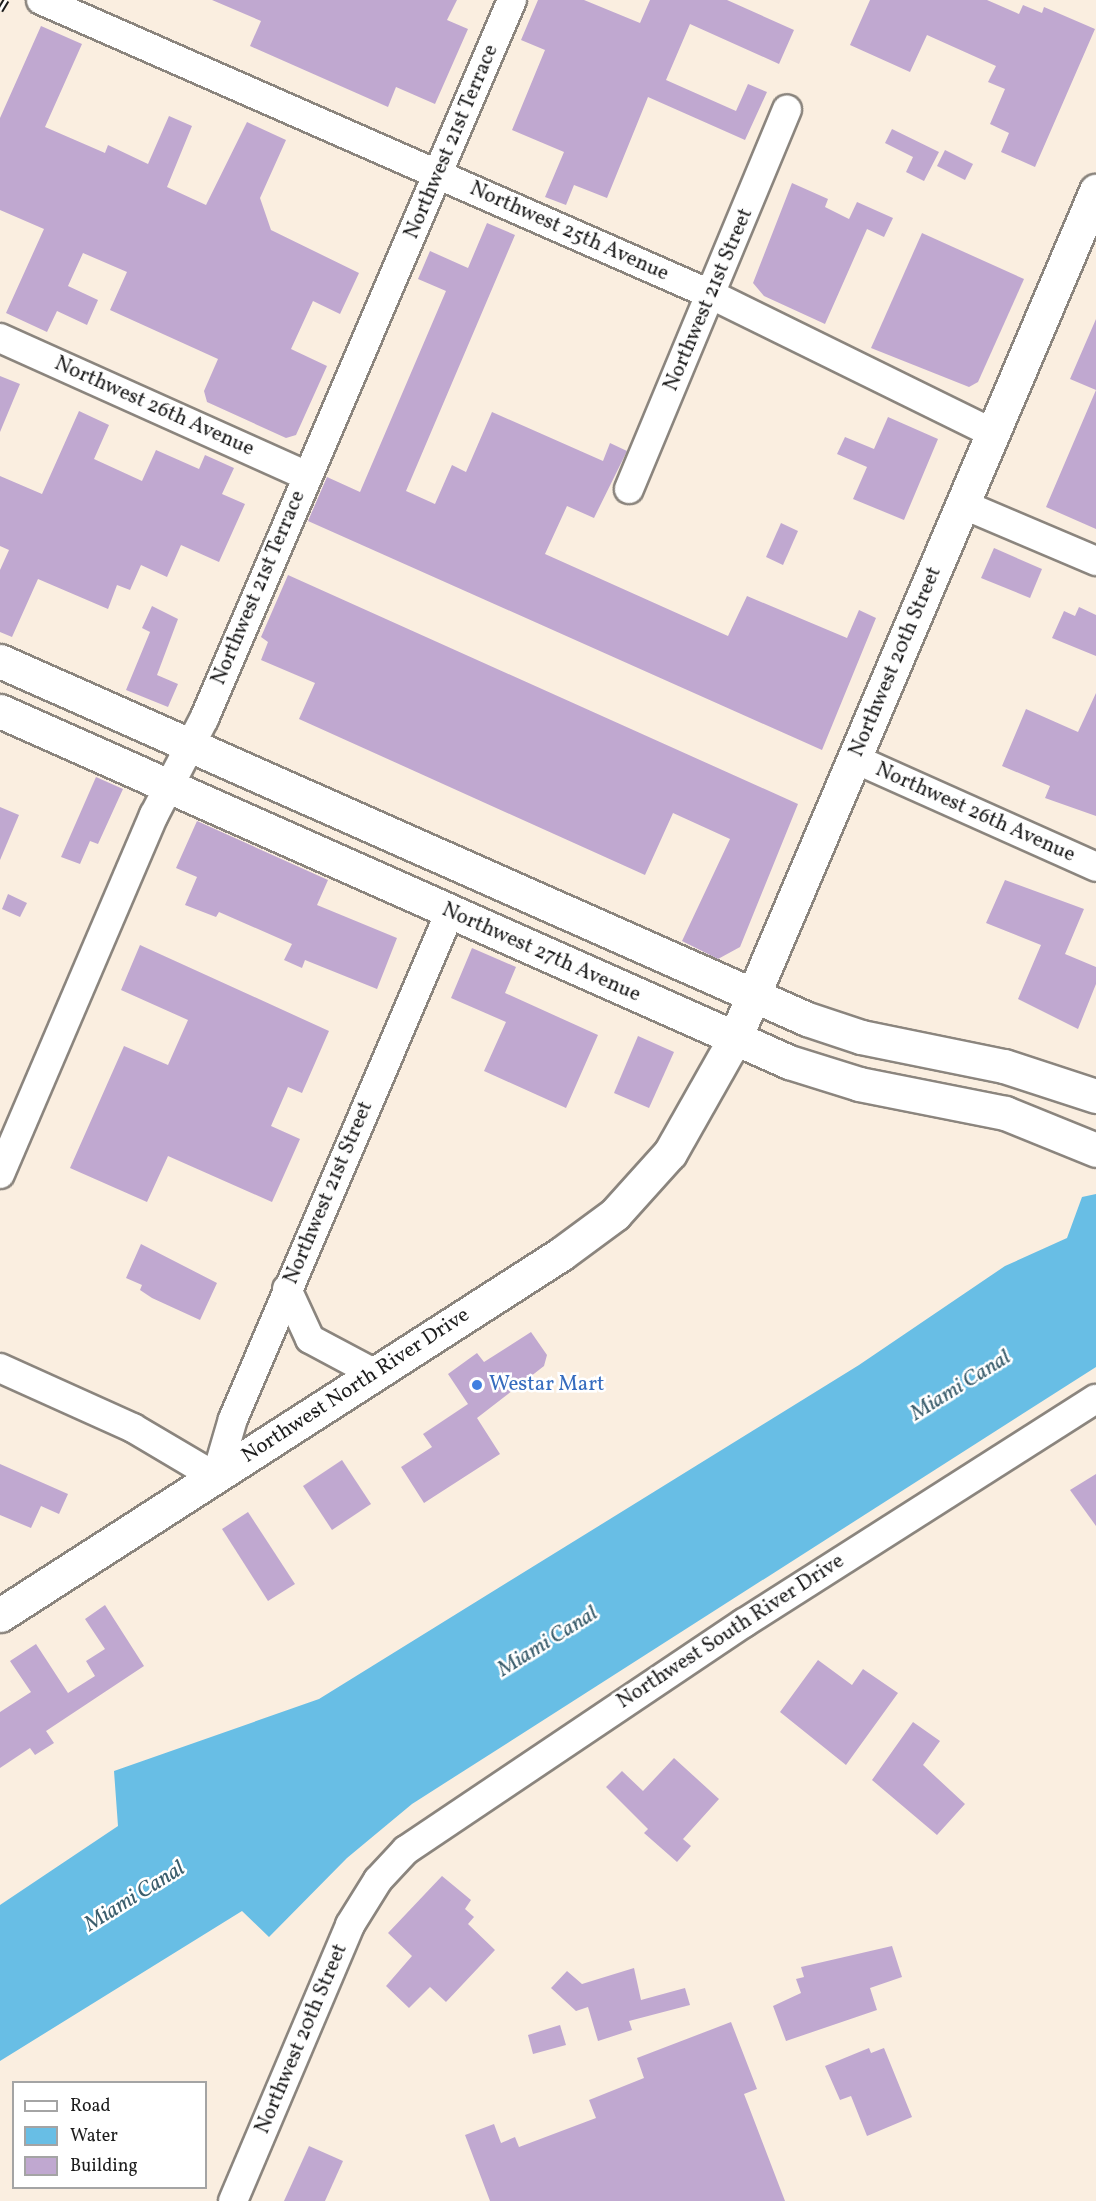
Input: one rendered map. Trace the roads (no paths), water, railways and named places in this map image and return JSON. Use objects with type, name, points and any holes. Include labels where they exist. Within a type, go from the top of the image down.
[{"type":"main road","name":"Northwest 20th Street","points":[[687,1129],[735,1038],[754,996],[1096,191]]},
{"type":"main road","points":[[0,661],[754,996],[851,1034],[1004,1066],[1096,1096]]},
{"type":"main road","name":"Northwest 27th Avenue","points":[[0,711],[735,1038],[834,1077],[1005,1113],[1085,1146]]},
{"type":"main road","name":"Northwest North River Drive","points":[[0,1615],[216,1477],[615,1214],[687,1129]]},
{"type":"street","name":"Northwest 25th Avenue","points":[[40,0],[712,295],[993,433]]},
{"type":"street","name":"Northwest 21st Terrace","points":[[0,1174],[168,786],[190,746],[512,0]]},
{"type":"street","name":"Northwest 21st Street","points":[[629,489],[712,295],[787,110]]},
{"type":"street","name":"Northwest 26th Avenue","points":[[0,338],[307,476]]},
{"type":"street","points":[[962,504],[1096,561]]},
{"type":"street","name":"Northwest 26th Avenue","points":[[855,759],[1096,867]]},
{"type":"street","name":"Northwest 21st Street","points":[[216,1477],[233,1419],[450,912]]},
{"type":"street","points":[[287,1289],[310,1339],[374,1373]]},
{"type":"street","points":[[0,1368],[133,1428],[216,1477]]},
{"type":"street","name":"Northwest South River Drive","points":[[378,1880],[445,1820],[1096,1399]]},
{"type":"street","name":"Northwest 20th Street","points":[[233,2201],[350,1925],[378,1880]]},
{"type":"water","name":"Miami Canal","points":[[1096,1194],[1096,1367],[412,1804],[347,1858],[269,1937],[242,1911],[0,2061],[0,1905],[118,1826],[114,1771],[319,1699],[859,1365],[1005,1266],[1067,1238],[1082,1197]]},
{"type":"railway","points":[[0,10],[6,0]]},
{"type":"place","name":"Westar Mart","points":[[477,1385]]}]
